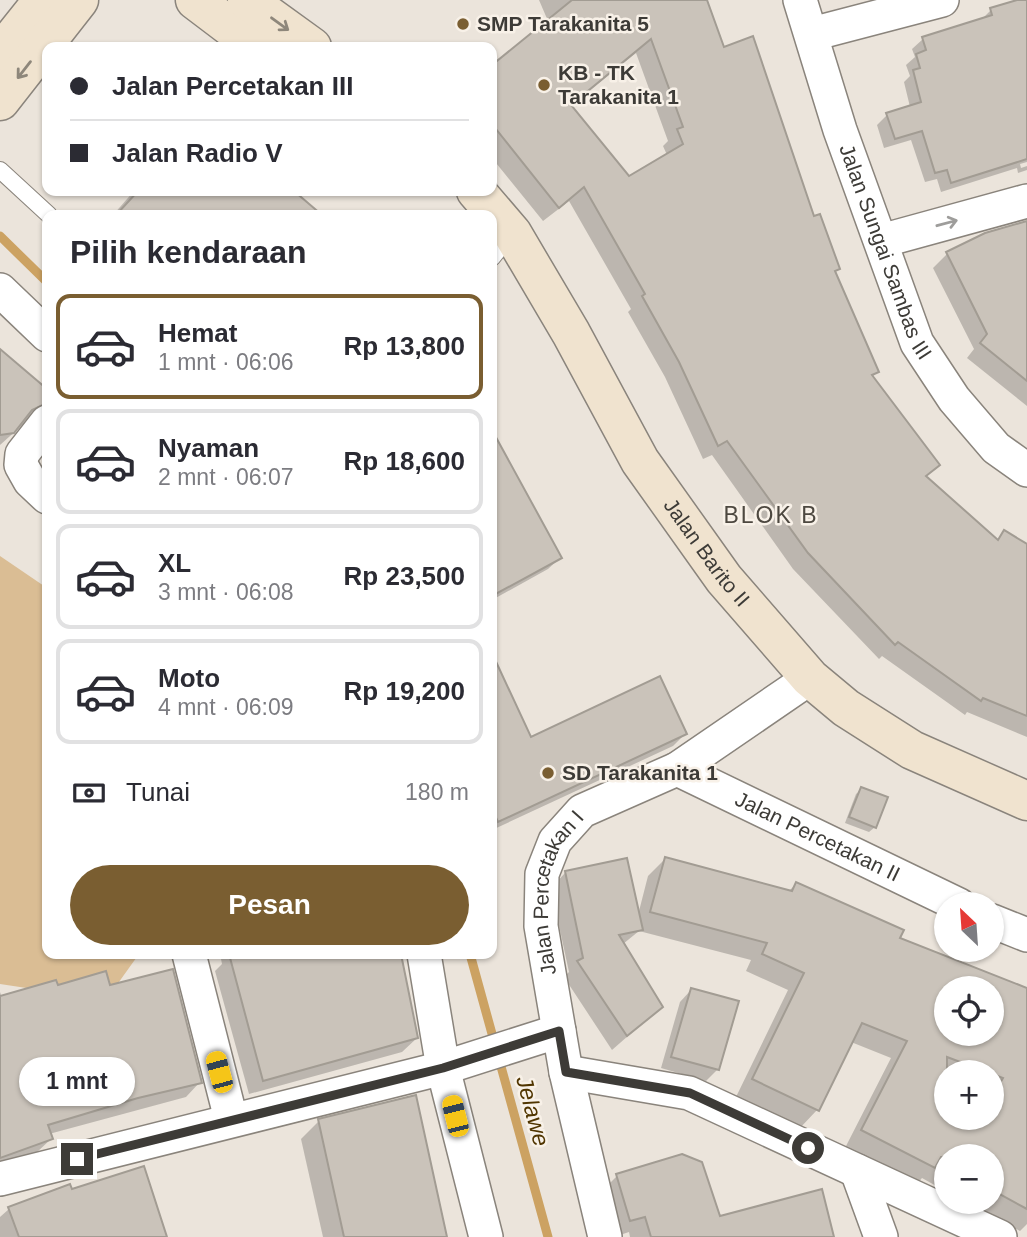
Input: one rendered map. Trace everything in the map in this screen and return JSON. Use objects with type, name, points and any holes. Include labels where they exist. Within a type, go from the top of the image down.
[{"type":"street","points":[[0,54],[43,0]]},
{"type":"street","points":[[46,42],[79,0]]},
{"type":"street","points":[[195,0],[250,42]]},
{"type":"street","points":[[247,0],[305,42]]},
{"type":"street","name":"Jalan Sungai Sambas III","points":[[800,0],[840,130],[917,343],[954,399],[996,448],[1027,470]]},
{"type":"street","points":[[811,34],[943,0]]},
{"type":"street","points":[[0,101],[42,47]]},
{"type":"street","points":[[881,241],[1027,201]]},
{"type":"street","name":"Jalan Barito II","points":[[502,246],[571,333],[640,461],[724,579],[810,678],[846,708],[912,750],[1027,800]]},
{"type":"street","points":[[0,290],[42,330]]},
{"type":"street","points":[[42,428],[22,454],[20,465],[30,481],[42,492]]},
{"type":"street","name":"Jalan Percetakan I","points":[[605,1237],[566,1072],[541,926],[542,874],[555,841],[582,811],[677,769],[810,678]]},
{"type":"street","name":"Jalan Percetakan II","points":[[677,769],[934,893]]},
{"type":"street","points":[[1004,926],[1027,935]]},
{"type":"street","points":[[190,959],[232,1119]]},
{"type":"street","points":[[425,959],[453,1064],[485,1237]]},
{"type":"street","points":[[0,1179],[453,1064],[559,1031]]},
{"type":"street","points":[[566,1072],[690,1093],[1000,1237]]},
{"type":"street","points":[[857,1171],[881,1237]]},
{"type":"lane","points":[[2,175],[43,210]]},
{"type":"shaded area","points":[[0,556],[42,585],[42,959],[135,959],[106,1000],[0,984]]},
{"type":"building","points":[[572,0],[707,0],[724,47],[753,36],[814,216],[820,214],[840,269],[835,271],[879,372],[872,375],[940,465],[926,476],[998,540],[1004,530],[1027,544],[1027,716],[983,698],[981,701],[898,642],[895,645],[808,553],[727,441],[718,446],[679,362],[642,296],[645,294],[584,187],[559,208],[497,130],[497,61]],"holes":[[[651,39],[683,127],[677,129],[683,144],[629,176],[571,105]]]},
{"type":"building","points":[[1017,0],[1027,0],[1027,159],[951,183],[947,170],[935,173],[922,131],[895,139],[886,113],[921,102],[913,70],[920,68],[916,54],[926,50],[922,37],[992,15],[990,8]]},
{"type":"building","points":[[133,196],[300,196],[316,210],[121,210]]},
{"type":"building","points":[[1027,221],[1027,381],[980,343],[987,334],[946,252],[985,233]]},
{"type":"building","points":[[0,349],[42,385],[42,405],[32,410],[14,433],[0,435]]},
{"type":"building","points":[[497,439],[562,558],[497,593]]},
{"type":"building","name":"SD Tarakanita 1","points":[[497,664],[531,737],[660,676],[687,734],[498,822]]},
{"type":"building","points":[[861,787],[888,797],[876,828],[849,817]]},
{"type":"building","points":[[665,857],[792,891],[796,882],[904,930],[900,938],[934,951],[934,962],[961,962],[997,976],[934,976],[934,1046],[1004,1046],[1004,979],[1027,988],[1027,1209],[1004,1197],[1004,1144],[934,1144],[934,1167],[861,1130],[907,1041],[862,1023],[819,1111],[752,1079],[804,973],[762,954],[767,943],[650,912]]},
{"type":"building","points":[[627,858],[643,930],[619,935],[663,1007],[627,1036],[577,961],[583,958],[565,871]]},
{"type":"building","points":[[230,959],[402,959],[418,1038],[263,1081]]},
{"type":"building","points":[[173,969],[202,1083],[138,1098],[48,1125],[53,1139],[0,1158],[0,996],[56,980],[58,985],[106,971],[110,985]]},
{"type":"building","points":[[691,988],[739,1001],[719,1070],[671,1057]]},
{"type":"building","points":[[416,1095],[447,1237],[344,1237],[318,1119]]},
{"type":"building","points":[[682,1154],[702,1162],[720,1216],[822,1189],[834,1237],[651,1237],[645,1217],[630,1221],[616,1174]]},
{"type":"building","points":[[144,1166],[167,1237],[19,1237],[8,1207],[70,1184],[72,1189]]},
{"type":"waterway","name":"Jelawe","points":[[0,236],[42,277]]},
{"type":"waterway","name":"Jelawe","points":[[471,959],[548,1237]]},
{"type":"place","name":"SMP Tarakanita 5","points":[[463,24]]},
{"type":"place","name":"KB - TK Tarakanita 1","points":[[544,85]]},
{"type":"place","name":"SD Tarakanita 1","points":[[548,773]]},
{"type":"district","name":"BLOK B","points":[[771,515]]},
{"type":"route","points":[[77,1159],[443,1068],[559,1031],[566,1072],[690,1093],[808,1148]]}]
